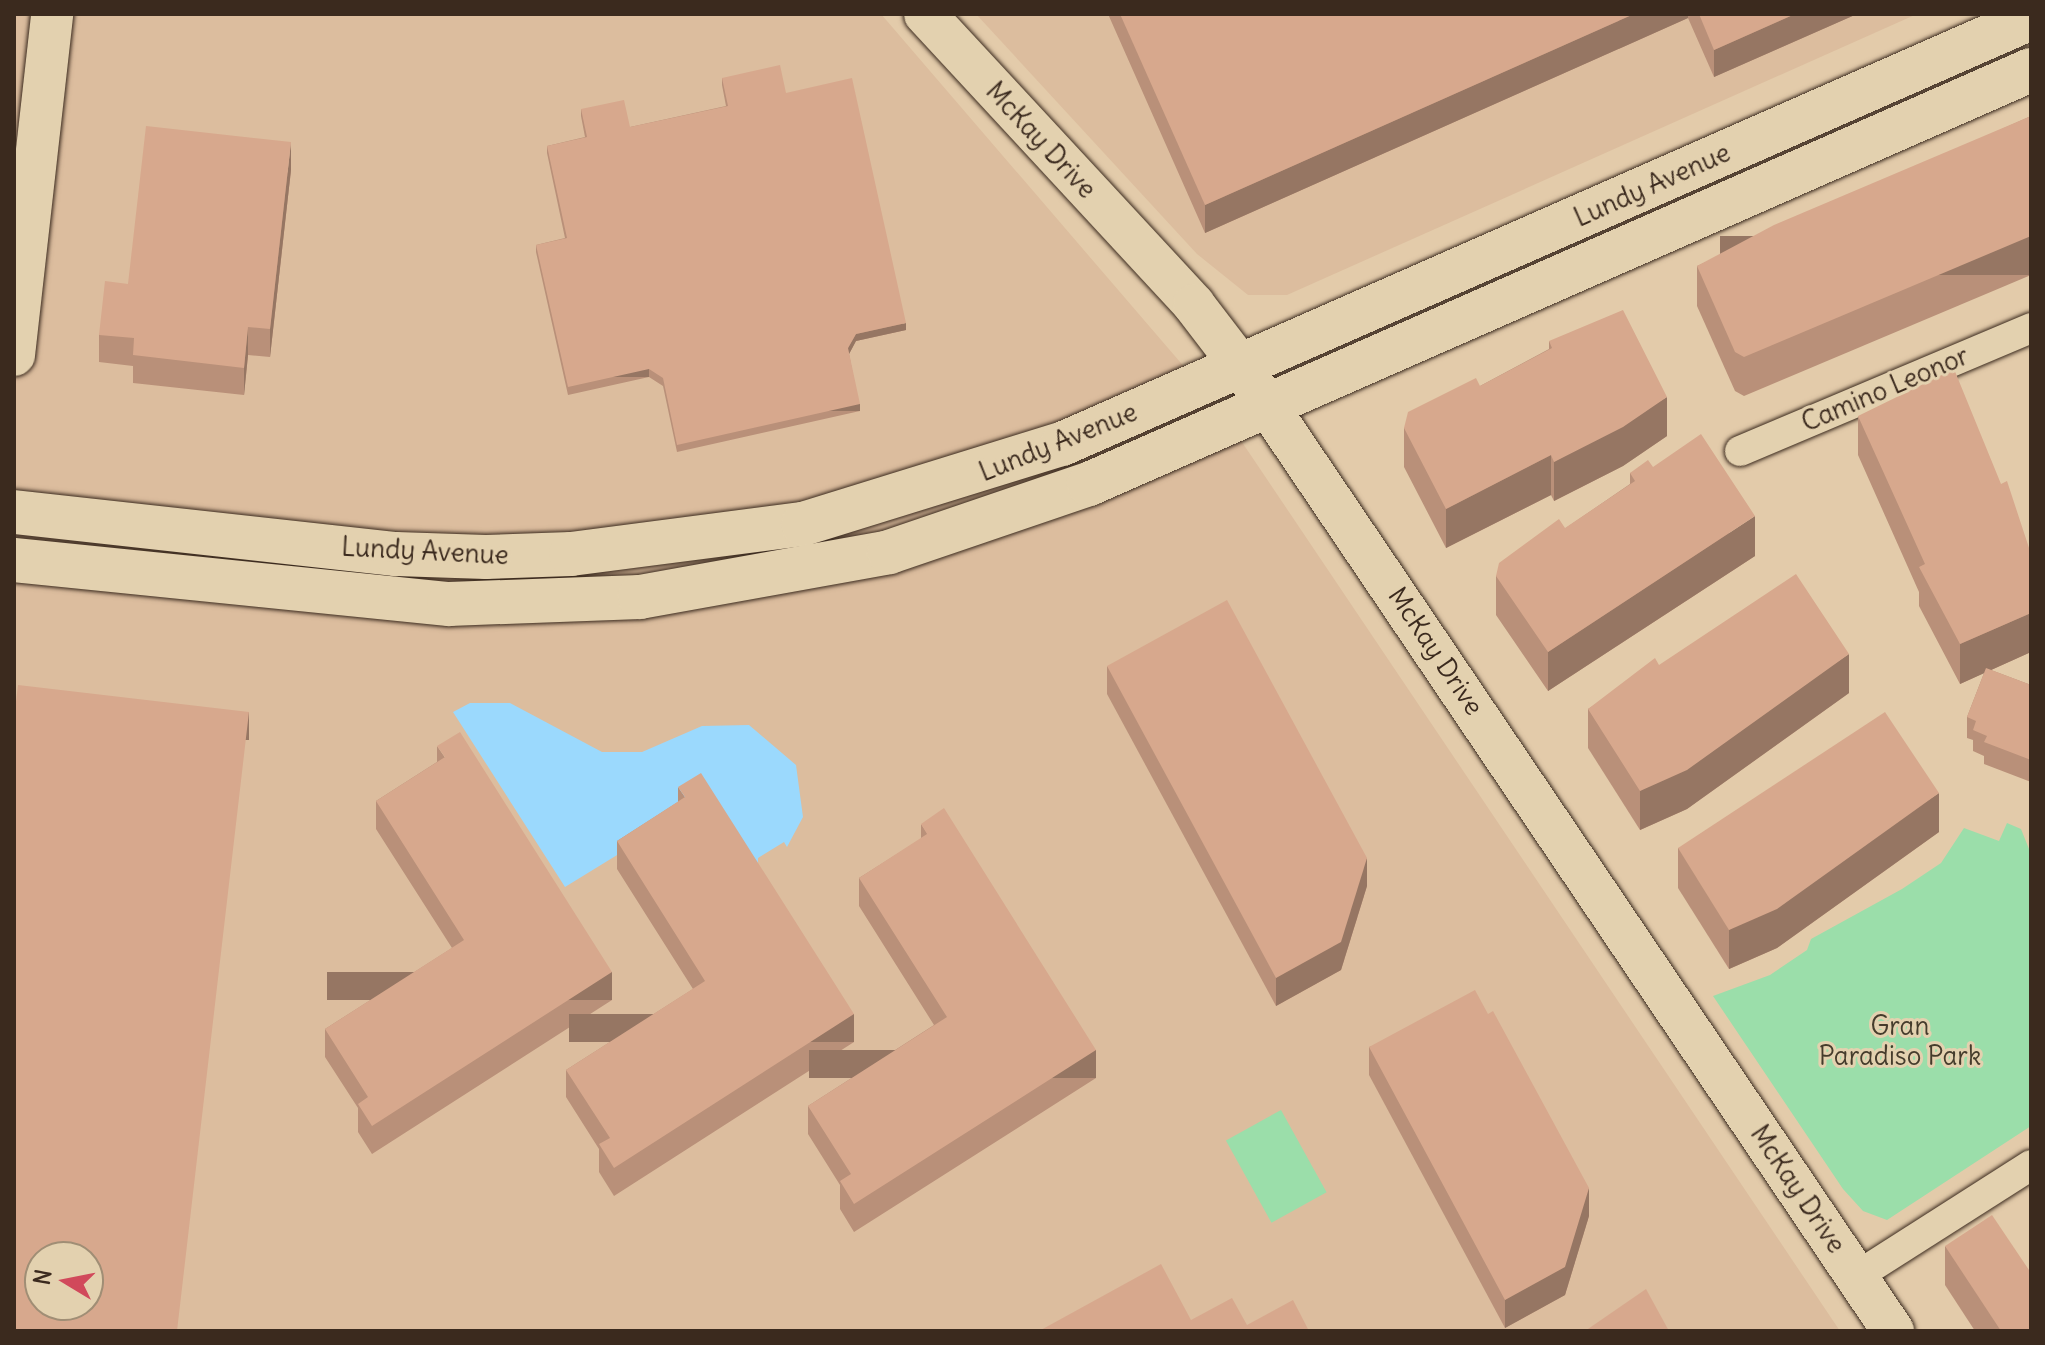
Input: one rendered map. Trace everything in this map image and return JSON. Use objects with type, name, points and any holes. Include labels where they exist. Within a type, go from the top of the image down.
[{"type":"main road","name":"Lundy Avenue","points":[[14,512],[396,554],[571,554],[803,524],[911,496],[1062,444],[2031,18]]},
{"type":"main road","points":[[1844,153],[1866,123],[1896,105],[2031,47]]},
{"type":"main road","name":"Lundy Avenue","points":[[14,560],[449,604],[640,597],[839,563],[984,523],[1268,406],[2031,70]]},
{"type":"street","points":[[14,355],[52,14]]},
{"type":"street","name":"McKay Drive","points":[[925,14],[1194,305],[1240,365],[1893,1331]]},
{"type":"street","name":"Camino Leonor","points":[[1740,451],[2031,328]]},
{"type":"street","points":[[1857,1276],[2031,1165]]},
{"type":"shaded area","points":[[14,14],[881,14],[1217,405],[1840,1331],[14,1331]]},
{"type":"shaded area","points":[[976,14],[1917,14],[1287,295],[1248,295],[1197,254]]},
{"type":"green space","name":"Gran Paradiso Park","points":[[2007,823],[2021,829],[2031,854],[2031,1126],[1887,1220],[1863,1211],[1843,1189],[1713,996],[1770,975],[1807,950],[1811,939],[1902,889],[1941,863],[1964,828],[1999,841]]},
{"type":"green space","points":[[1281,1110],[1327,1192],[1271,1223],[1226,1141]]},
{"type":"water","points":[[470,703],[510,703],[602,752],[642,752],[702,726],[749,725],[796,765],[803,817],[787,847],[784,842],[758,858],[758,871],[622,852],[565,887],[453,712]]},
{"type":"building","points":[[1120,14],[1634,14],[1205,205]]},
{"type":"building","points":[[1699,14],[1795,14],[1714,50]]},
{"type":"building","points":[[780,65],[786,93],[852,78],[906,323],[856,334],[848,348],[860,404],[677,445],[663,378],[649,369],[568,387],[536,245],[567,238],[547,146],[587,137],[581,109],[624,100],[630,127],[728,106],[722,78]]},
{"type":"building","points":[[2031,116],[2031,236],[1744,357],[1735,352],[1697,266],[1774,225]]},
{"type":"building","points":[[146,126],[291,142],[270,329],[248,327],[244,368],[133,355],[134,338],[99,335],[105,281],[128,284]]},
{"type":"building","points":[[1623,310],[1667,397],[1623,427],[1554,462],[1551,455],[1446,509],[1404,428],[1408,412],[1476,378],[1480,386],[1552,348],[1549,341]]},
{"type":"building","points":[[1954,369],[2001,484],[2007,481],[2031,554],[2031,613],[1960,644],[1919,567],[1925,564],[1858,416]]},
{"type":"building","points":[[1701,434],[1755,516],[1548,652],[1496,576],[1499,563],[1559,519],[1565,528],[1635,481],[1630,473],[1648,460],[1653,467]]},
{"type":"building","points":[[1796,574],[1849,654],[1687,770],[1640,791],[1588,709],[1655,658],[1659,665]]},
{"type":"building","points":[[1227,600],[1367,858],[1341,942],[1276,978],[1107,666]]},
{"type":"building","points":[[1986,668],[2031,685],[2031,760],[1984,742],[1987,736],[1973,730],[1976,721],[1967,717]]},
{"type":"building","points":[[18,685],[249,712],[177,1331],[14,1331],[14,718]]},
{"type":"building","points":[[1885,712],[1939,793],[1777,909],[1729,930],[1678,848]]},
{"type":"building","points":[[460,732],[612,972],[372,1126],[358,1104],[368,1097],[325,1029],[464,940],[376,801],[445,757],[437,746]]},
{"type":"building","points":[[701,773],[854,1014],[614,1168],[599,1144],[610,1138],[566,1070],[705,981],[617,841],[685,797],[678,787]]},
{"type":"building","points":[[944,808],[1096,1050],[854,1204],[840,1181],[851,1174],[808,1106],[947,1017],[859,878],[927,834],[921,824]]},
{"type":"building","points":[[1475,990],[1488,1014],[1493,1011],[1589,1188],[1565,1267],[1505,1300],[1369,1047]]},
{"type":"building","points":[[1992,1215],[2031,1273],[2031,1331],[2001,1331],[1945,1246]]},
{"type":"building","points":[[1161,1264],[1191,1320],[1232,1298],[1247,1325],[1293,1300],[1309,1331],[1039,1331]]},
{"type":"building","points":[[1646,1289],[1669,1331],[1585,1331]]}]
